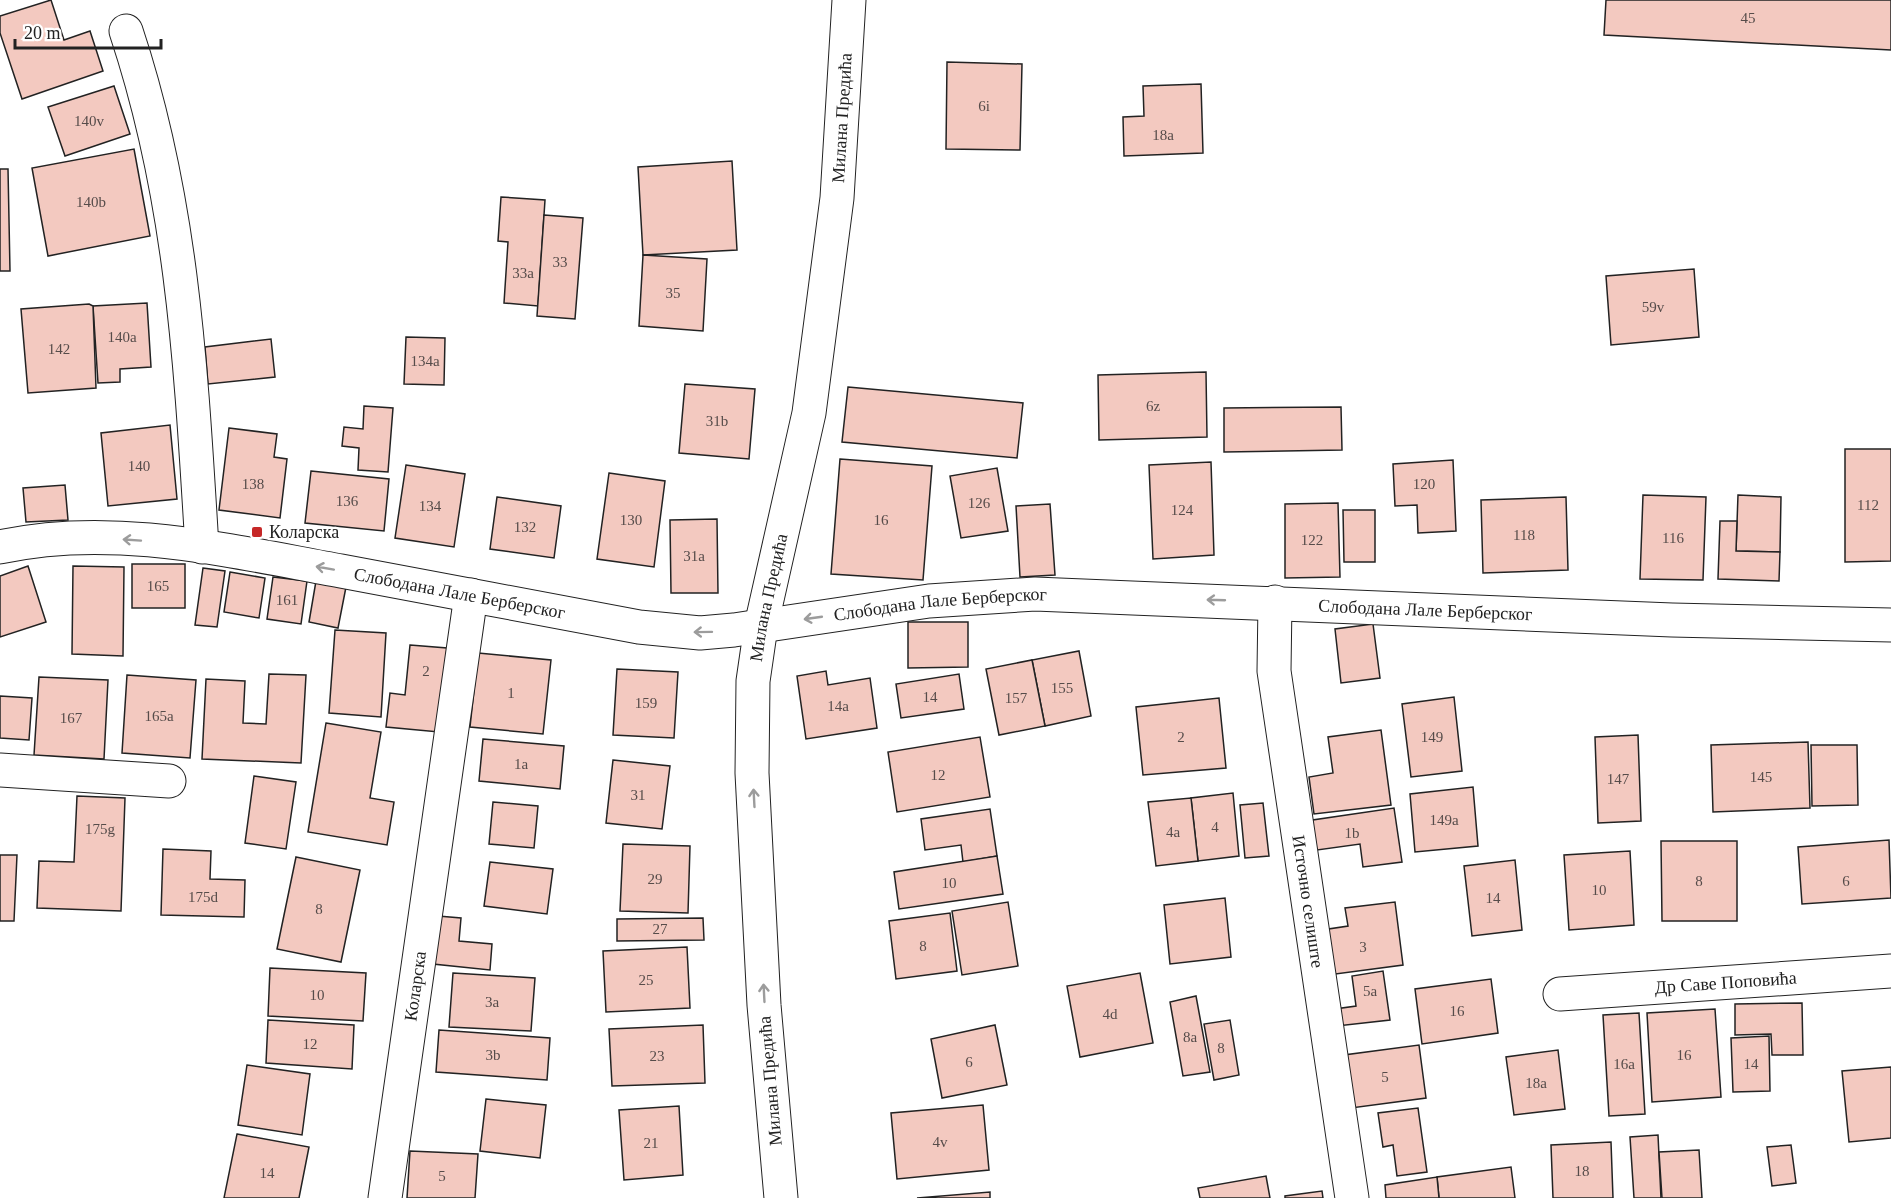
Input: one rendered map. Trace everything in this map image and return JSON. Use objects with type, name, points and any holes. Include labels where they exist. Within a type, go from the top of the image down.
[{"type":"street","name":"Милана Предића","points":[[781,1198],[764,1005],[752,773],[753,681],[761,626],[809,413],[837,198],[849,0]]},
{"type":"street","points":[[126,31],[153,119],[182,278],[192,380],[202,547]]},
{"type":"street","name":"Слободана Лале Берберског","points":[[0,547],[36,539],[91,537],[202,547],[639,627],[700,633],[929,602],[1035,594],[1672,620],[1891,625]]},
{"type":"street","name":"Коларска","points":[[386,1198],[471,595]]},
{"type":"street","name":"Источно селиште","points":[[1275,602],[1274,671],[1309,926],[1352,1198]]},
{"type":"street","points":[[0,770],[169,782]]},
{"type":"street","name":"Др Саве Поповића","points":[[1560,994],[1891,971]]},
{"type":"building","points":[[51,0],[64,40],[90,31],[103,71],[22,99],[0,33],[0,16]]},
{"type":"building","points":[[1606,0],[1891,0],[1891,50],[1604,35]]},
{"type":"building","points":[[947,62],[1022,64],[1020,150],[946,149]]},
{"type":"building","points":[[1201,84],[1203,153],[1124,156],[1123,117],[1144,116],[1143,86]]},
{"type":"building","points":[[114,86],[130,134],[65,156],[48,107]]},
{"type":"building","points":[[134,149],[150,236],[48,256],[32,168]]},
{"type":"building","points":[[732,161],[737,250],[643,255],[638,167]]},
{"type":"building","points":[[0,169],[8,169],[10,271],[0,271]]},
{"type":"building","points":[[501,197],[545,200],[538,306],[504,303],[508,242],[498,241]]},
{"type":"building","points":[[544,215],[583,218],[575,319],[537,316]]},
{"type":"building","points":[[643,255],[707,259],[703,331],[639,326]]},
{"type":"building","points":[[1694,269],[1699,337],[1611,345],[1606,276]]},
{"type":"building","points":[[147,303],[151,367],[120,369],[120,382],[98,383],[93,306]]},
{"type":"building","points":[[89,304],[93,306],[96,388],[28,393],[21,309]]},
{"type":"building","points":[[406,337],[445,338],[444,385],[404,384]]},
{"type":"building","points":[[271,339],[275,377],[208,384],[205,347]]},
{"type":"building","points":[[1206,372],[1207,437],[1099,440],[1098,375]]},
{"type":"building","points":[[685,384],[755,389],[749,459],[679,453]]},
{"type":"building","points":[[848,387],[1023,403],[1017,458],[842,442]]},
{"type":"building","points":[[364,406],[393,408],[388,472],[358,470],[359,448],[342,446],[344,427],[363,429]]},
{"type":"building","points":[[1341,407],[1342,450],[1224,452],[1224,408]]},
{"type":"building","points":[[170,425],[177,499],[108,506],[101,433]]},
{"type":"building","points":[[229,428],[277,434],[274,457],[287,459],[280,518],[219,510]]},
{"type":"building","points":[[1845,449],[1891,449],[1891,561],[1845,562]]},
{"type":"building","points":[[840,459],[932,466],[923,580],[831,574]]},
{"type":"building","points":[[1453,460],[1456,531],[1418,533],[1417,505],[1395,506],[1393,464]]},
{"type":"building","points":[[1211,462],[1214,555],[1153,559],[1149,465]]},
{"type":"building","points":[[406,465],[465,474],[454,547],[395,538]]},
{"type":"building","points":[[997,468],[1008,531],[961,538],[950,476]]},
{"type":"building","points":[[311,471],[389,479],[384,531],[305,523]]},
{"type":"building","points":[[609,473],[665,481],[654,567],[597,559]]},
{"type":"building","points":[[65,485],[68,520],[26,522],[23,488]]},
{"type":"building","points":[[1643,495],[1706,497],[1703,580],[1640,579]]},
{"type":"building","points":[[1738,495],[1781,497],[1780,552],[1736,551]]},
{"type":"building","points":[[497,497],[561,506],[554,558],[490,549]]},
{"type":"building","points":[[1566,497],[1568,570],[1483,573],[1481,500]]},
{"type":"building","points":[[1338,503],[1340,577],[1285,578],[1285,504]]},
{"type":"building","points":[[1050,504],[1055,575],[1020,577],[1016,506]]},
{"type":"building","points":[[1343,510],[1375,510],[1375,562],[1344,562]]},
{"type":"building","points":[[717,519],[718,593],[671,593],[670,520]]},
{"type":"building","points":[[1720,521],[1737,521],[1736,551],[1780,552],[1779,581],[1718,579]]},
{"type":"building","points":[[132,564],[185,564],[185,608],[132,608]]},
{"type":"building","points":[[28,566],[46,622],[0,637],[0,576]]},
{"type":"building","points":[[73,566],[124,567],[123,656],[72,654]]},
{"type":"building","points":[[203,568],[225,571],[217,627],[195,625]]},
{"type":"building","points":[[230,572],[265,578],[259,618],[224,612]]},
{"type":"building","points":[[273,577],[307,581],[301,624],[267,619]]},
{"type":"building","points":[[316,581],[346,587],[338,628],[309,622]]},
{"type":"building","points":[[908,622],[968,622],[968,667],[908,668]]},
{"type":"building","points":[[1373,624],[1380,678],[1341,683],[1335,629]]},
{"type":"building","points":[[335,630],[386,633],[381,717],[329,713]]},
{"type":"building","points":[[410,645],[447,648],[439,732],[386,727],[390,693],[405,695]]},
{"type":"building","points":[[1079,651],[1091,716],[1045,726],[1032,660]]},
{"type":"building","points":[[478,653],[551,660],[543,734],[470,727]]},
{"type":"building","points":[[1032,660],[1045,726],[999,735],[986,669]]},
{"type":"building","points":[[617,669],[678,672],[674,738],[613,735]]},
{"type":"building","points":[[826,671],[828,685],[870,678],[877,728],[806,739],[797,676]]},
{"type":"building","points":[[269,674],[306,675],[301,763],[202,759],[206,679],[245,681],[243,723],[266,724]]},
{"type":"building","points":[[959,674],[964,709],[901,718],[896,684]]},
{"type":"building","points":[[127,675],[196,680],[190,758],[122,753]]},
{"type":"building","points":[[39,677],[108,680],[104,759],[34,755]]},
{"type":"building","points":[[0,696],[32,698],[29,740],[0,738]]},
{"type":"building","points":[[1454,697],[1462,771],[1411,777],[1402,704]]},
{"type":"building","points":[[1219,698],[1226,768],[1143,775],[1136,707]]},
{"type":"building","points":[[326,723],[381,732],[370,798],[394,802],[387,845],[308,832]]},
{"type":"building","points":[[1381,730],[1391,805],[1314,814],[1309,777],[1333,773],[1328,737]]},
{"type":"building","points":[[1638,735],[1641,821],[1598,823],[1595,737]]},
{"type":"building","points":[[980,737],[990,797],[897,812],[888,752]]},
{"type":"building","points":[[483,739],[564,746],[560,789],[479,781]]},
{"type":"building","points":[[1808,742],[1810,808],[1713,812],[1711,745]]},
{"type":"building","points":[[1811,745],[1857,745],[1858,805],[1812,806]]},
{"type":"building","points":[[613,760],[670,766],[662,829],[606,823]]},
{"type":"building","points":[[254,776],[296,782],[286,849],[245,843]]},
{"type":"building","points":[[1473,787],[1478,846],[1415,852],[1410,794]]},
{"type":"building","points":[[1233,793],[1239,856],[1198,861],[1191,798]]},
{"type":"building","points":[[77,796],[125,798],[121,911],[37,908],[39,861],[74,862]]},
{"type":"building","points":[[1191,798],[1198,861],[1156,866],[1148,802]]},
{"type":"building","points":[[493,802],[538,806],[534,848],[489,844]]},
{"type":"building","points":[[1263,803],[1269,856],[1245,858],[1240,805]]},
{"type":"building","points":[[1394,808],[1402,862],[1363,867],[1360,844],[1310,851],[1306,821]]},
{"type":"building","points":[[990,809],[997,856],[963,862],[961,845],[925,850],[921,819]]},
{"type":"building","points":[[1889,840],[1891,898],[1802,904],[1798,847]]},
{"type":"building","points":[[1661,841],[1737,841],[1737,921],[1662,921]]},
{"type":"building","points":[[623,844],[690,846],[688,913],[620,911]]},
{"type":"building","points":[[163,849],[211,851],[210,879],[245,880],[244,917],[161,915]]},
{"type":"building","points":[[1630,851],[1634,925],[1569,930],[1564,855]]},
{"type":"building","points":[[0,855],[17,855],[14,921],[0,921]]},
{"type":"building","points":[[997,856],[1003,894],[899,909],[894,872]]},
{"type":"building","points":[[296,857],[360,870],[341,962],[277,949]]},
{"type":"building","points":[[1515,860],[1522,930],[1472,936],[1464,866]]},
{"type":"building","points":[[490,862],[553,869],[547,914],[484,906]]},
{"type":"building","points":[[1225,898],[1231,957],[1170,964],[1164,905]]},
{"type":"building","points":[[1008,902],[1018,966],[962,975],[952,911]]},
{"type":"building","points":[[1395,902],[1403,965],[1328,975],[1322,930],[1348,926],[1345,908]]},
{"type":"building","points":[[950,913],[957,971],[896,979],[889,921]]},
{"type":"building","points":[[438,916],[461,918],[459,941],[492,944],[490,970],[433,964]]},
{"type":"building","points":[[703,918],[704,940],[617,941],[617,919]]},
{"type":"building","points":[[687,947],[690,1008],[606,1012],[603,951]]},
{"type":"building","points":[[270,968],[366,973],[363,1021],[268,1016]]},
{"type":"building","points":[[1383,971],[1390,1020],[1337,1026],[1335,1009],[1356,1006],[1352,976]]},
{"type":"building","points":[[453,973],[535,978],[531,1031],[449,1027]]},
{"type":"building","points":[[1140,973],[1153,1043],[1080,1057],[1067,986]]},
{"type":"building","points":[[1491,979],[1498,1033],[1422,1044],[1415,989]]},
{"type":"building","points":[[1196,996],[1210,1072],[1183,1076],[1170,1002]]},
{"type":"building","points":[[1802,1003],[1803,1055],[1772,1055],[1771,1034],[1735,1035],[1735,1004]]},
{"type":"building","points":[[1715,1009],[1721,1097],[1652,1102],[1647,1013]]},
{"type":"building","points":[[1639,1013],[1645,1114],[1609,1116],[1603,1015]]},
{"type":"building","points":[[268,1020],[354,1025],[352,1069],[266,1063]]},
{"type":"building","points":[[1230,1020],[1239,1075],[1214,1080],[1204,1024]]},
{"type":"building","points":[[703,1025],[705,1083],[612,1086],[609,1029]]},
{"type":"building","points":[[995,1025],[1007,1085],[942,1098],[931,1039]]},
{"type":"building","points":[[439,1030],[550,1038],[547,1080],[436,1072]]},
{"type":"building","points":[[1769,1036],[1770,1091],[1733,1092],[1731,1038]]},
{"type":"building","points":[[1419,1045],[1426,1098],[1351,1108],[1344,1055]]},
{"type":"building","points":[[1558,1050],[1565,1109],[1514,1115],[1506,1057]]},
{"type":"building","points":[[247,1065],[310,1074],[302,1135],[238,1125]]},
{"type":"building","points":[[1891,1067],[1891,1138],[1849,1142],[1842,1071]]},
{"type":"building","points":[[486,1099],[546,1105],[540,1158],[480,1151]]},
{"type":"building","points":[[983,1105],[989,1170],[897,1179],[891,1113]]},
{"type":"building","points":[[679,1106],[683,1175],[624,1180],[619,1110]]},
{"type":"building","points":[[1418,1108],[1427,1172],[1397,1176],[1393,1145],[1383,1147],[1378,1113]]},
{"type":"building","points":[[237,1134],[309,1147],[299,1198],[224,1198]]},
{"type":"building","points":[[1658,1135],[1661,1198],[1634,1198],[1630,1137]]},
{"type":"building","points":[[1611,1142],[1613,1198],[1553,1198],[1551,1145]]},
{"type":"building","points":[[1791,1145],[1796,1183],[1772,1186],[1767,1147]]},
{"type":"building","points":[[1699,1150],[1702,1198],[1662,1198],[1659,1152]]},
{"type":"building","points":[[410,1151],[478,1154],[475,1198],[407,1198]]},
{"type":"building","points":[[1511,1167],[1515,1198],[1439,1198],[1437,1177]]},
{"type":"building","points":[[1266,1176],[1270,1198],[1200,1198],[1198,1188]]},
{"type":"building","points":[[1437,1177],[1439,1198],[1386,1198],[1385,1185]]},
{"type":"building","points":[[1322,1191],[1323,1198],[1285,1198],[1285,1196]]},
{"type":"building","points":[[990,1192],[990,1198],[917,1198]]},
{"type":"place","name":"Коларска","points":[[257,532]]}]
